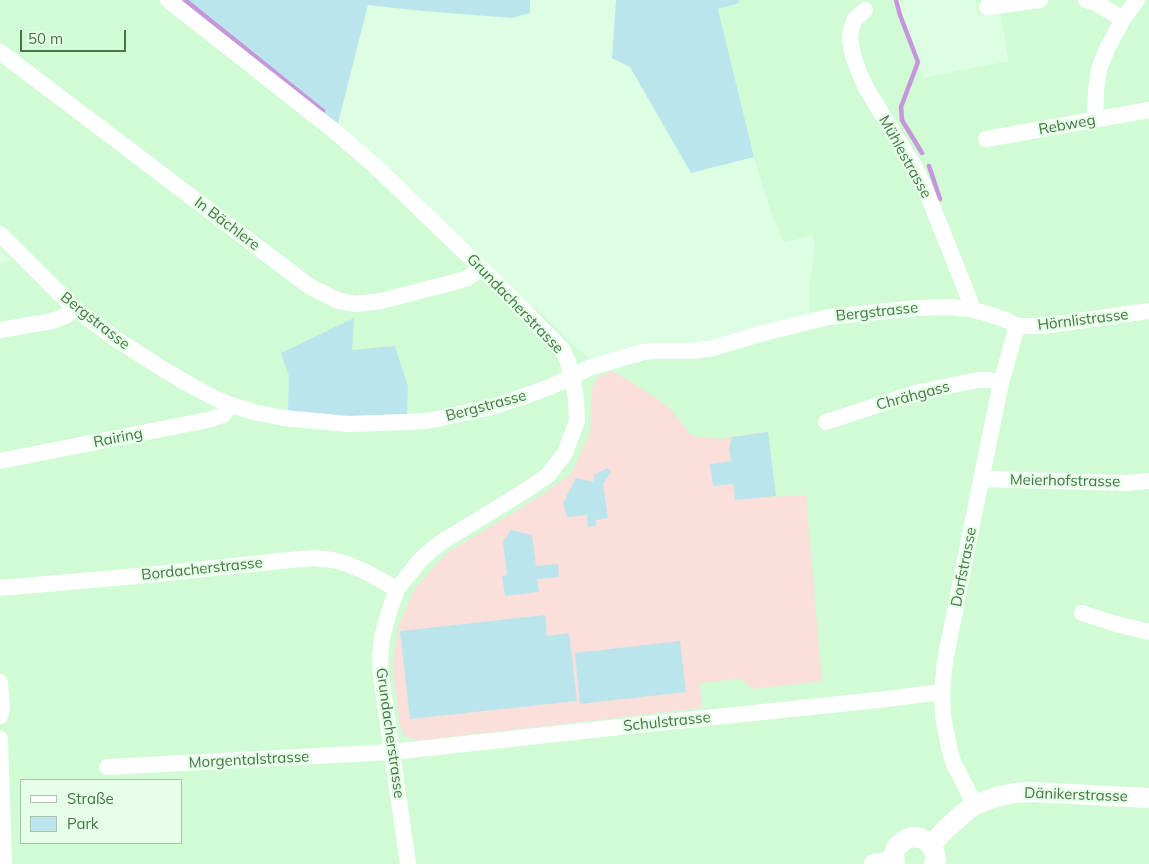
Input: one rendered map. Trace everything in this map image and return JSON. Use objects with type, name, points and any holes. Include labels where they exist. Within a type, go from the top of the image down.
[{"type":"street","name":"Grundacherstrasse","points":[[168,0],[337,133],[377,168],[561,348],[568,361],[576,398],[577,421],[565,453],[548,474],[525,491],[440,543],[422,558],[398,589],[388,612],[382,637],[381,676],[408,864]]},
{"type":"street","points":[[987,7],[1040,0]]},
{"type":"street","points":[[1086,0],[1096,2],[1123,19]]},
{"type":"street","points":[[1095,120],[1099,69],[1123,19],[1137,0]]},
{"type":"street","name":"Mühlestrasse","points":[[865,10],[855,19],[851,29],[850,39],[853,56],[866,88],[914,166],[925,188],[970,301],[970,309]]},
{"type":"street","name":"In Bächlere","points":[[0,52],[309,286],[339,301],[356,304],[380,301],[466,279],[481,268]]},
{"type":"street","name":"Rebweg","points":[[986,139],[1149,110]]},
{"type":"street","name":"Bergstrasse","points":[[0,234],[74,308],[116,339],[162,369],[215,398],[254,412],[283,418],[348,424],[427,421],[455,416],[500,404],[550,387],[594,366],[643,352],[693,351],[713,348],[829,317],[917,308],[949,307],[970,309],[1006,320],[1017,326]]},
{"type":"street","points":[[0,330],[52,321],[66,316],[74,308]]},
{"type":"street","name":"Hörnlistrasse","points":[[1017,326],[1044,326],[1149,311]]},
{"type":"street","name":"Dorfstrasse","points":[[975,805],[954,764],[950,752],[943,716],[942,692],[945,661],[981,479],[1001,383],[1017,326]]},
{"type":"street","name":"Chrähgass","points":[[826,422],[915,393],[978,380],[1001,383]]},
{"type":"street","name":"Rairing","points":[[0,461],[208,420],[223,415],[231,405]]},
{"type":"street","name":"Meierhofstrasse","points":[[981,479],[1126,483],[1149,481]]},
{"type":"street","name":"Bordacherstrasse","points":[[0,588],[314,558],[345,563],[398,589]]},
{"type":"street","points":[[1082,613],[1149,632]]},
{"type":"street","points":[[0,682],[1,712]]},
{"type":"street","name":"Schulstrasse","points":[[392,752],[942,692]]},
{"type":"street","points":[[0,739],[4,864]]},
{"type":"street","name":"Morgentalstrasse","points":[[107,767],[392,752]]},
{"type":"street","name":"Dänikerstrasse","points":[[933,854],[944,831],[967,810],[999,796],[1032,792],[1149,798]]},
{"type":"street","points":[[874,864],[894,863],[896,848],[906,839],[913,837],[926,840],[933,854]]},
{"type":"shaded area","points":[[0,0],[168,0],[337,133],[519,306],[536,308],[572,344],[594,362],[693,351],[809,315],[809,290],[815,244],[812,235],[784,243],[768,203],[754,157],[718,9],[739,3],[739,0],[856,0],[856,2],[893,0],[923,78],[1009,61],[1000,12],[979,15],[975,0],[1149,0],[1149,864],[0,864],[0,263],[11,260],[0,249]]},
{"type":"shaded area","points":[[612,370],[656,398],[672,411],[693,436],[720,439],[764,432],[772,497],[806,495],[822,681],[753,689],[741,679],[699,683],[702,708],[422,740],[412,739],[404,735],[399,723],[393,664],[398,627],[415,588],[447,553],[539,497],[571,474],[590,433],[592,389],[596,379]]},
{"type":"green space","points":[[168,0],[530,0],[530,13],[512,18],[368,5],[337,133]]},
{"type":"green space","points":[[616,0],[739,0],[739,3],[718,9],[754,157],[691,173],[630,67],[612,58]]},
{"type":"green space","points":[[354,318],[352,350],[395,346],[408,387],[407,414],[334,417],[288,411],[289,376],[281,353]]},
{"type":"green space","points":[[768,432],[776,496],[735,500],[733,484],[713,486],[710,464],[731,461],[729,449],[732,437]]},
{"type":"green space","points":[[608,468],[611,472],[603,484],[608,518],[596,520],[596,526],[588,527],[587,515],[567,517],[563,503],[576,478],[593,482],[595,474]]},
{"type":"green space","points":[[511,530],[532,535],[536,566],[558,564],[559,577],[537,579],[539,592],[505,596],[502,576],[507,575],[503,542]]},
{"type":"green space","points":[[545,615],[547,636],[569,633],[577,701],[410,719],[400,631]]},
{"type":"green space","points":[[680,641],[686,692],[580,704],[575,653]]},
{"type":"waterway","points":[[185,0],[323,111]]},
{"type":"waterway","points":[[896,0],[918,62],[901,107],[902,120],[922,153]]},
{"type":"waterway","points":[[929,166],[940,199]]}]
